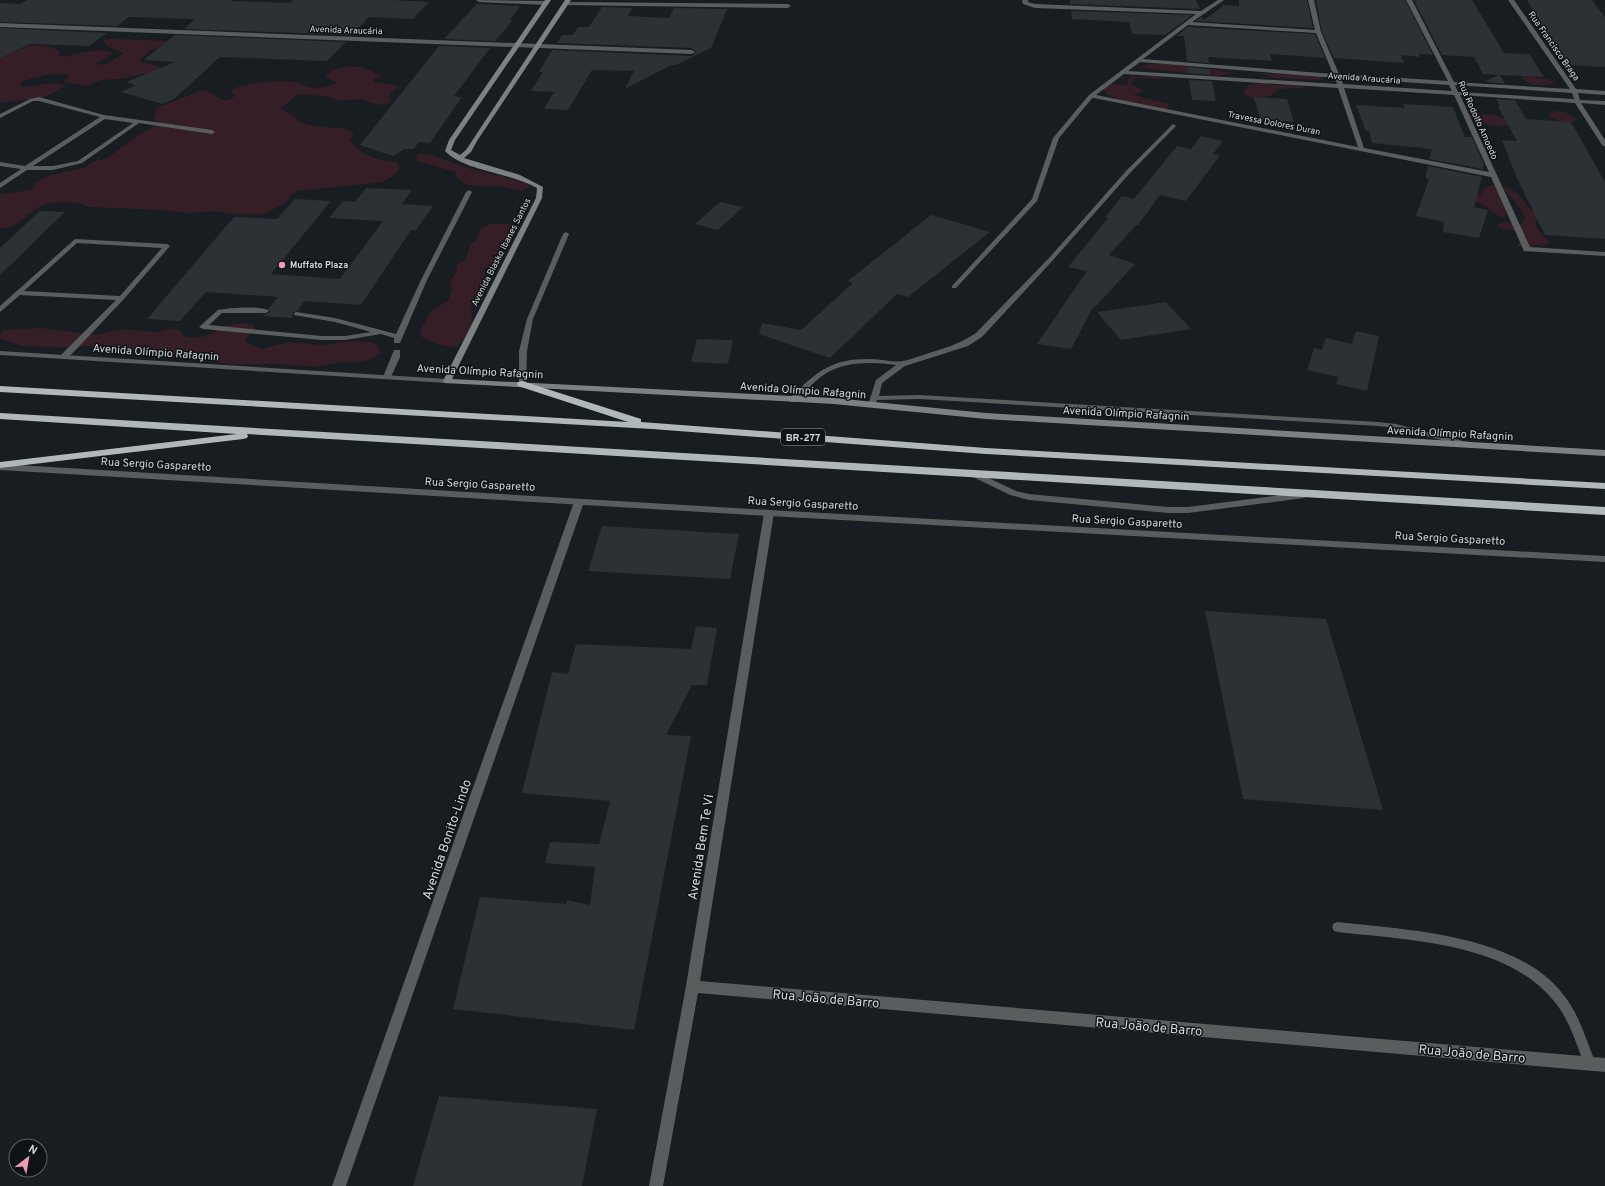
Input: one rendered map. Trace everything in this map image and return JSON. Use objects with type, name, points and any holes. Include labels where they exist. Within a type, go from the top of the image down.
[{"type":"highway","points":[[522,384],[652,426]]},
{"type":"highway","name":"BR-277","points":[[0,389],[652,426],[986,451],[1605,486]]},
{"type":"highway","points":[[0,416],[976,475],[1605,510]]},
{"type":"highway","points":[[0,466],[274,432]]},
{"type":"highway","points":[[1500,480],[1605,479]]},
{"type":"main road","points":[[547,2],[452,140],[448,151],[459,159],[469,151],[474,141],[566,2]]},
{"type":"main road","name":"Avenida Blasko Ibanes Santos","points":[[447,381],[539,198],[540,187],[529,179],[477,166],[459,159]]},
{"type":"main road","name":"Avenida Olímpio Rafagnin","points":[[447,381],[793,400],[873,402],[986,416],[1605,453]]},
{"type":"street","points":[[479,0],[547,2]]},
{"type":"street","points":[[1091,96],[1187,23],[1221,0]]},
{"type":"street","points":[[1311,0],[1318,32],[1337,76],[1362,150]]},
{"type":"street","name":"Rua Rodolfo Amoedo","points":[[1409,0],[1452,84],[1527,249],[1605,254]]},
{"type":"street","name":"Rua Francisco Braga","points":[[1511,0],[1575,92],[1577,101],[1605,145]]},
{"type":"street","points":[[1025,1],[1035,6],[1201,13]]},
{"type":"street","points":[[566,2],[788,6]]},
{"type":"street","points":[[1187,23],[1318,32]]},
{"type":"street","name":"Avenida Araucária","points":[[0,25],[692,52]]},
{"type":"street","name":"Avenida Araucária","points":[[1138,60],[1337,76],[1605,94]]},
{"type":"street","name":"Avenida Araucária","points":[[1123,72],[1605,103]]},
{"type":"street","name":"Travessa Dolores Duran","points":[[1091,96],[1493,175]]},
{"type":"street","name":"Avenida Olímpio Rafagnin","points":[[0,353],[447,381]]},
{"type":"street","name":"Rua Sergio Gasparetto","points":[[0,466],[579,502],[1605,559]]},
{"type":"street","name":"Avenida Bonito-Lindo","points":[[339,1186],[579,502]]},
{"type":"street","name":"Avenida Bem Te Vi","points":[[656,1186],[692,986],[769,513]]},
{"type":"street","name":"Rua João de Barro","points":[[692,986],[1605,1065]]},
{"type":"lane","points":[[954,287],[1035,200],[1056,138],[1091,96]]},
{"type":"lane","points":[[0,116],[32,100],[38,99],[104,117],[212,132]]},
{"type":"lane","points":[[0,186],[104,117]]},
{"type":"lane","points":[[0,164],[26,168],[53,168],[80,162],[137,122]]},
{"type":"lane","points":[[1173,126],[1128,172],[1052,258],[979,335],[965,344],[902,364],[879,382],[873,402],[927,398],[1378,424],[1396,426],[1470,446]]},
{"type":"lane","points":[[296,314],[315,315],[383,332],[398,339],[424,280],[469,192]]},
{"type":"lane","points":[[522,384],[524,351],[530,319],[566,234]]},
{"type":"lane","points":[[0,310],[75,241],[167,246],[122,298],[64,357]]},
{"type":"lane","points":[[19,293],[122,298]]},
{"type":"lane","points":[[266,311],[249,310],[220,312],[203,327],[322,338],[345,338],[383,332]]},
{"type":"lane","points":[[387,377],[396,357],[396,352]]},
{"type":"lane","points":[[793,400],[822,372],[837,365],[876,360],[902,364]]},
{"type":"lane","points":[[976,475],[1013,493],[1029,497],[1168,510],[1188,510],[1308,494]]},
{"type":"lane","points":[[1338,926],[1436,940],[1478,949],[1514,961],[1547,984],[1557,995],[1568,1013],[1590,1064]]},
{"type":"shaded area","points":[[103,40],[171,41],[165,46],[150,50],[140,60],[142,62],[157,66],[159,69],[154,74],[143,74],[120,79],[101,80],[87,86],[63,82],[69,76],[67,74],[50,74],[23,81],[19,85],[31,86],[55,83],[66,86],[45,97],[0,103],[0,54],[7,54],[26,47],[39,45],[48,46],[60,51],[59,55],[64,57],[82,52],[108,51],[114,53],[95,64],[106,64],[113,61],[123,53],[107,46]]},
{"type":"shaded area","points":[[1150,64],[1169,64],[1236,73],[1218,76],[1137,68]]},
{"type":"shaded area","points":[[347,67],[361,67],[381,75],[382,77],[373,79],[374,82],[399,86],[389,95],[391,103],[378,105],[361,99],[339,101],[331,97],[303,94],[297,95],[280,109],[290,113],[306,124],[345,128],[352,132],[354,136],[350,139],[358,149],[364,153],[377,159],[397,162],[400,168],[396,174],[383,182],[297,191],[292,194],[284,204],[264,214],[230,214],[215,211],[188,213],[165,210],[89,207],[73,202],[51,203],[37,208],[13,226],[0,229],[0,194],[31,190],[37,182],[47,176],[86,167],[93,161],[106,159],[127,143],[158,123],[153,119],[157,108],[202,90],[206,90],[221,99],[228,100],[235,96],[231,90],[244,85],[262,82],[295,82],[309,87],[323,87],[336,82],[325,78],[332,71]]},
{"type":"shaded area","points":[[1259,73],[1315,76],[1322,77],[1323,80],[1273,78]]},
{"type":"shaded area","points":[[1157,76],[1166,79],[1137,78],[1132,81],[1132,84],[1144,91],[1133,95],[1169,104],[1167,109],[1153,108],[1124,102],[1104,91],[1104,88],[1110,84],[1127,85],[1130,77]]},
{"type":"shaded area","points":[[1524,76],[1547,79],[1556,82],[1548,85],[1538,85],[1525,81],[1522,78]]},
{"type":"shaded area","points":[[1265,83],[1276,85],[1297,85],[1307,88],[1279,89],[1270,96],[1255,99],[1243,94],[1248,85]]},
{"type":"shaded area","points":[[1552,112],[1565,112],[1577,119],[1573,122],[1566,122],[1555,119],[1549,115]]},
{"type":"shaded area","points":[[1468,113],[1501,117],[1509,123],[1505,126],[1493,126],[1471,119]]},
{"type":"shaded area","points":[[419,153],[429,154],[471,169],[529,184],[531,187],[522,191],[499,186],[468,185],[457,178],[456,172],[417,161],[415,157]]},
{"type":"shaded area","points":[[1491,185],[1503,186],[1512,189],[1531,210],[1539,215],[1535,223],[1536,227],[1549,241],[1548,244],[1530,247],[1517,246],[1519,243],[1528,239],[1521,233],[1504,229],[1496,225],[1505,222],[1521,225],[1524,218],[1517,204],[1509,195],[1498,187],[1495,189],[1501,191],[1508,210],[1505,216],[1500,217],[1482,204],[1470,199],[1481,194],[1484,189]]},
{"type":"shaded area","points":[[490,224],[511,224],[514,230],[510,237],[498,246],[502,252],[491,265],[484,268],[486,280],[472,304],[472,323],[468,333],[457,347],[438,344],[420,336],[422,327],[432,310],[448,301],[452,289],[449,282],[456,273],[457,265],[466,259],[470,245],[477,239],[480,229]]},
{"type":"shaded area","points":[[240,323],[252,324],[255,329],[248,335],[245,342],[262,349],[287,342],[323,345],[352,341],[371,342],[378,346],[381,353],[372,359],[359,362],[343,362],[316,367],[278,364],[229,364],[156,355],[147,352],[98,345],[69,348],[23,346],[0,339],[0,334],[4,330],[42,328],[96,335],[122,329],[158,332],[171,328],[180,330],[184,336],[193,338],[206,336],[227,325]]},
{"type":"building","points":[[27,0],[232,0],[230,1],[290,3],[293,0],[393,0],[429,2],[413,19],[369,17],[352,35],[184,29],[195,19],[129,17],[117,26],[0,22],[0,3],[21,4]]},
{"type":"building","points":[[1070,0],[1196,0],[1200,9],[1070,4]]},
{"type":"building","points":[[1239,0],[1307,0],[1313,28],[1196,21],[1202,17],[1204,20],[1224,5],[1239,6]]},
{"type":"building","points":[[1316,0],[1405,0],[1433,55],[1419,54],[1420,57],[1401,55],[1404,63],[1334,58],[1322,32]]},
{"type":"building","points":[[1414,0],[1472,0],[1504,53],[1529,54],[1544,77],[1500,75],[1505,84],[1487,82],[1486,81],[1498,75],[1483,74],[1474,57],[1442,55]]},
{"type":"building","points":[[1527,0],[1592,0],[1605,17],[1605,67],[1569,65],[1563,56],[1560,58]]},
{"type":"building","points":[[477,4],[520,6],[510,20],[513,20],[495,41],[444,39]]},
{"type":"building","points":[[602,7],[632,8],[628,16],[669,18],[674,8],[727,9],[711,48],[676,65],[671,65],[625,89],[634,71],[592,70],[568,110],[544,109],[554,92],[531,91],[543,72],[539,72],[552,50],[692,56],[696,52],[692,48],[557,43],[562,35],[573,35],[578,27],[589,27]]},
{"type":"building","points":[[1071,11],[1192,15],[1165,35],[1132,34],[1129,22],[1072,19]]},
{"type":"building","points":[[1188,27],[1315,34],[1325,58],[1270,54],[1272,61],[1208,57],[1209,63],[1187,61],[1184,36],[1176,36]]},
{"type":"building","points":[[0,28],[107,33],[89,46],[30,44],[0,58]]},
{"type":"building","points":[[175,35],[346,42],[327,61],[220,57],[174,99],[162,104],[121,92],[136,85],[126,82],[175,62],[144,60]]},
{"type":"building","points":[[439,46],[490,48],[454,96],[462,97],[430,143],[419,142],[414,149],[405,149],[393,156],[360,145]]},
{"type":"building","points":[[1187,67],[1210,69],[1211,75],[1188,73]]},
{"type":"building","points":[[1189,80],[1212,81],[1216,101],[1192,100]]},
{"type":"building","points":[[1254,97],[1287,99],[1294,122],[1260,119]]},
{"type":"building","points":[[1496,99],[1515,100],[1526,119],[1571,122],[1605,182],[1605,239],[1545,235],[1516,176],[1502,140],[1517,141],[1498,107],[1500,107]]},
{"type":"building","points":[[1403,104],[1453,107],[1465,137],[1472,137],[1484,165],[1483,169],[1429,159],[1432,149],[1372,143],[1369,131],[1366,131],[1356,105],[1405,108]]},
{"type":"building","points":[[1201,136],[1223,141],[1213,154],[1220,155],[1186,201],[1160,195],[1138,225],[1136,225],[1109,255],[1135,264],[1094,308],[1093,307],[1071,349],[1037,344],[1087,271],[1068,267],[1108,218],[1105,217],[1122,196],[1134,199],[1177,146],[1191,149]]},
{"type":"building","points":[[1428,166],[1482,177],[1474,207],[1488,210],[1479,238],[1443,232],[1444,222],[1416,216],[1429,179],[1425,178]]},
{"type":"building","points":[[366,188],[412,190],[402,204],[433,206],[416,230],[411,230],[361,305],[304,301],[298,311],[293,312],[292,318],[262,316],[270,312],[268,309],[278,297],[206,292],[180,321],[147,319],[234,217],[277,219],[295,199],[331,201],[271,274],[340,279],[383,221],[329,218],[343,201],[355,202]]},
{"type":"building","points":[[720,202],[743,207],[718,230],[695,224]]},
{"type":"building","points":[[40,211],[65,212],[0,275],[0,248]]},
{"type":"building","points":[[931,215],[990,232],[908,297],[897,294],[830,358],[759,334],[762,323],[801,330],[853,283],[848,281]]},
{"type":"building","points":[[1166,302],[1191,329],[1121,340],[1097,312]]},
{"type":"building","points":[[1356,331],[1379,336],[1367,391],[1336,384],[1338,377],[1307,370],[1314,348],[1322,350],[1326,338],[1352,344]]},
{"type":"building","points":[[697,339],[733,340],[728,364],[691,362]]},
{"type":"building","points":[[602,526],[739,534],[730,579],[588,571]]},
{"type":"building","points":[[1205,611],[1326,619],[1383,810],[1243,799]]},
{"type":"building","points":[[696,626],[717,628],[707,685],[692,685],[666,735],[691,736],[634,1030],[453,1009],[480,897],[566,904],[567,900],[590,905],[595,867],[545,863],[550,842],[599,844],[610,801],[522,793],[552,672],[568,674],[576,644],[691,649]]},
{"type":"building","points":[[439,1096],[597,1109],[582,1186],[413,1186]]},
{"type":"place","name":"Muffato Plaza","points":[[282,265]]}]
